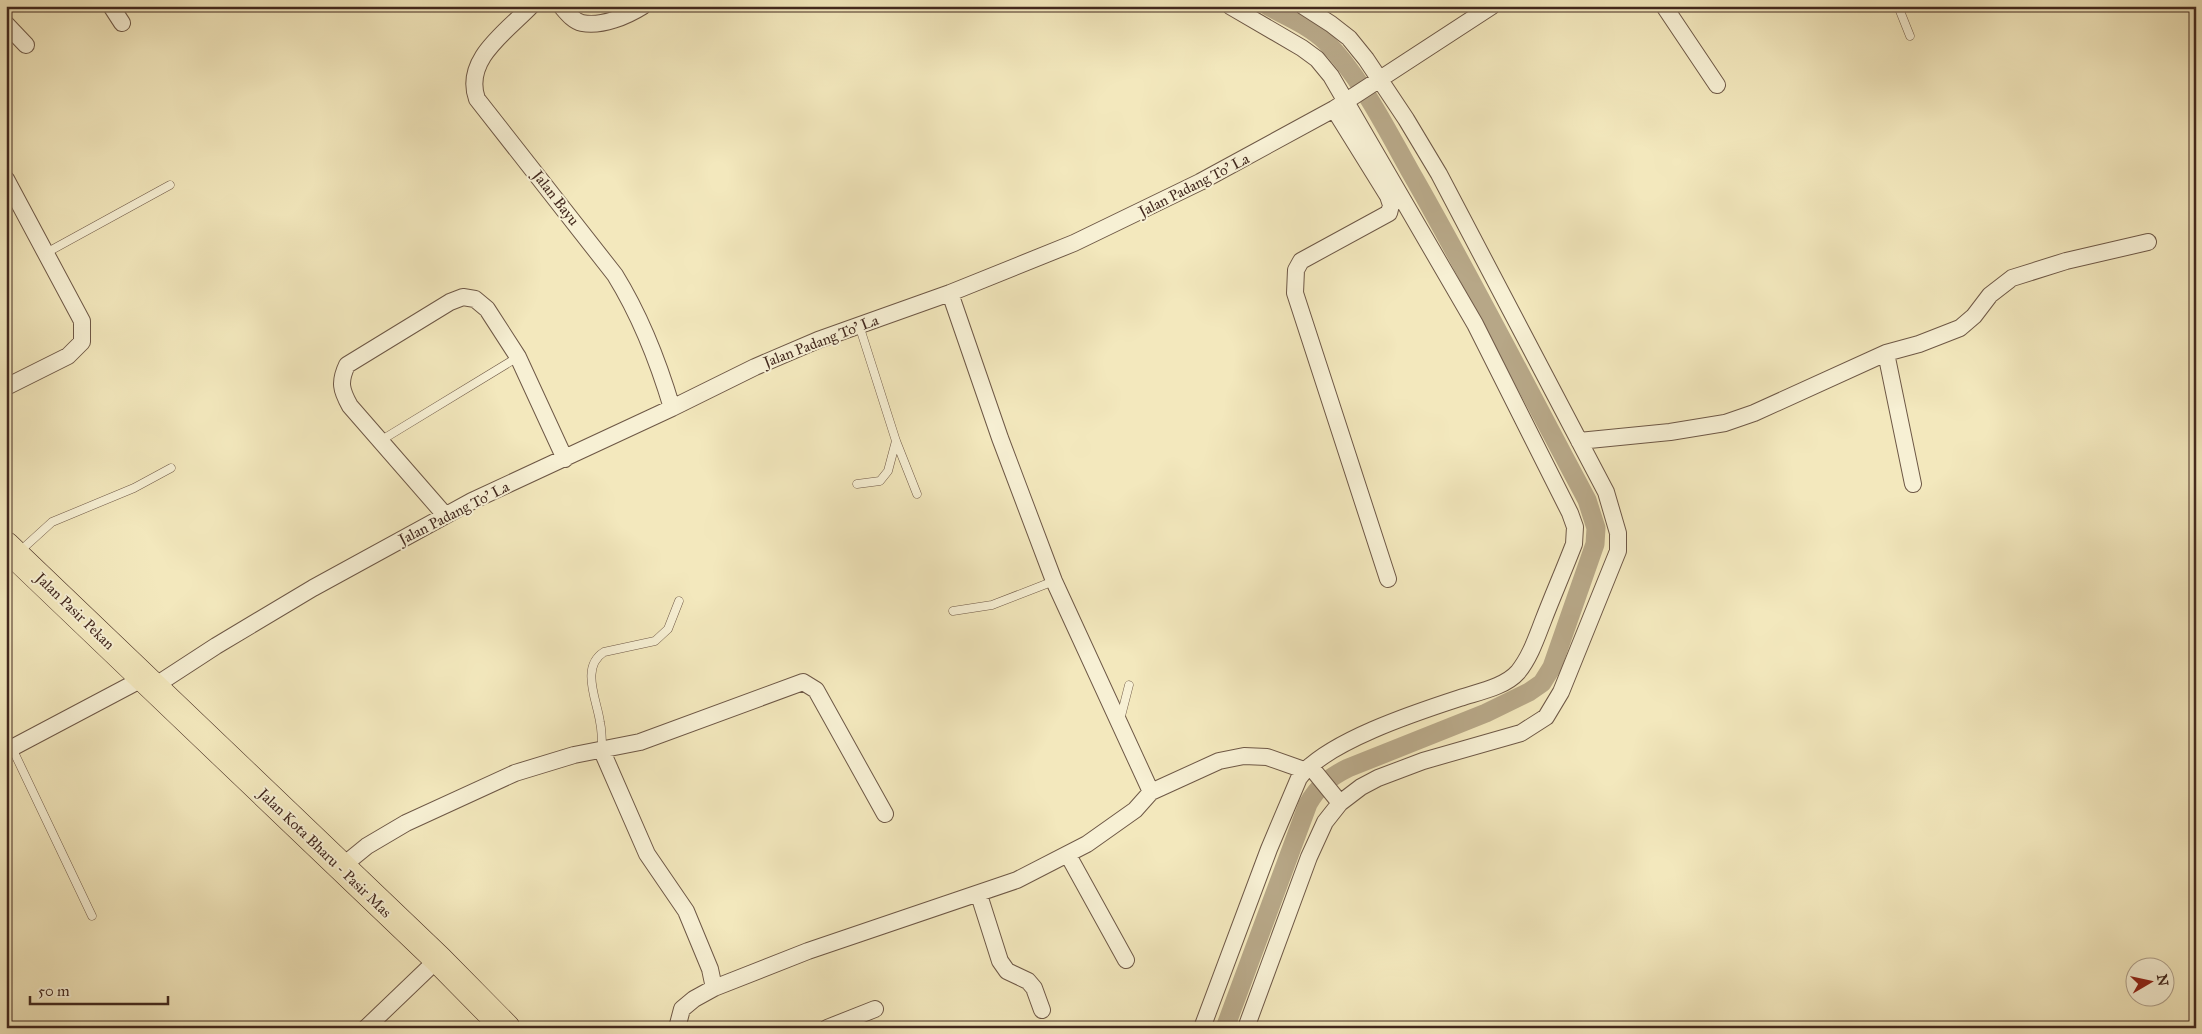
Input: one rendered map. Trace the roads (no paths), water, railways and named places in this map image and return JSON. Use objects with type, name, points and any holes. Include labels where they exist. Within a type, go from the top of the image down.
[{"type":"highway","name":"Jalan Pasir Pekan","points":[[11,550],[148,682]]},
{"type":"highway","name":"Jalan Kota Bharu - Pasir Mas","points":[[148,682],[340,868],[438,959],[506,1028]]},
{"type":"street","points":[[112,6],[122,23]]},
{"type":"street","name":"Jalan Bayu","points":[[531,6],[483,55],[475,70],[472,86],[477,99],[615,275],[634,305],[650,342],[672,408]]},
{"type":"street","points":[[561,6],[571,18],[582,23],[594,23],[613,20],[643,6]]},
{"type":"street","points":[[1202,1028],[1269,849],[1298,778],[1329,753],[1363,735],[1422,710],[1497,686],[1517,673],[1529,655],[1574,544],[1575,527],[1570,513],[1475,324],[1317,59],[1302,48],[1230,6]]},
{"type":"street","points":[[1246,1028],[1316,840],[1337,801],[1378,778],[1423,761],[1521,733],[1546,717],[1561,692],[1618,551],[1618,533],[1606,492],[1439,174],[1348,38],[1331,24],[1303,6]]},
{"type":"street","name":"Jalan Padang To' La","points":[[9,749],[208,651],[297,598],[445,515],[672,408],[755,366],[859,325],[950,293],[1124,221],[1275,143],[1376,82],[1492,6]]},
{"type":"street","points":[[1664,6],[1717,85]]},
{"type":"street","points":[[6,24],[26,45]]},
{"type":"street","points":[[1344,102],[1391,206],[1389,213],[1301,261],[1296,270],[1295,293],[1388,579]]},
{"type":"street","points":[[6,179],[82,321],[82,342],[68,356],[6,388]]},
{"type":"street","points":[[1579,440],[1670,432],[1725,422],[1754,413],[1886,353],[1960,328],[1974,316],[1990,295],[2012,278],[2066,261],[2148,242]]},
{"type":"street","points":[[950,293],[994,420],[1054,581],[1151,792]]},
{"type":"street","points":[[445,515],[350,406],[342,392],[340,378],[347,365],[442,306],[462,297],[475,299],[487,309],[518,357],[565,459]]},
{"type":"street","points":[[1886,353],[1913,484]]},
{"type":"street","points":[[340,868],[367,846],[406,823],[461,796],[548,762],[640,742],[803,682],[816,690],[885,814]]},
{"type":"street","points":[[602,751],[647,854],[686,911],[710,969],[714,988]]},
{"type":"street","points":[[677,1028],[682,1009],[694,999],[714,988],[808,951],[979,895],[1017,880],[1068,855],[1120,821],[1146,800],[1151,792],[1219,760],[1244,756],[1267,757],[1309,769],[1337,801]]},
{"type":"street","points":[[1068,855],[1126,960]]},
{"type":"street","points":[[979,895],[1000,961],[1007,971],[1028,982],[1034,988],[1042,1010]]},
{"type":"street","points":[[366,1028],[438,959]]},
{"type":"street","points":[[827,1028],[875,1009]]},
{"type":"lane","points":[[1898,6],[1910,36]]},
{"type":"lane","points":[[46,253],[170,185]]},
{"type":"lane","points":[[859,325],[896,441],[917,494]]},
{"type":"lane","points":[[380,441],[518,357]]},
{"type":"lane","points":[[857,484],[880,481],[888,471],[896,441]]},
{"type":"lane","points":[[11,550],[52,522],[134,488],[171,468]]},
{"type":"lane","points":[[954,611],[992,605],[1054,581]]},
{"type":"lane","points":[[602,751],[600,720],[592,688],[594,663],[597,656],[604,652],[655,641],[668,630],[679,601]]},
{"type":"lane","points":[[1120,722],[1129,685]]},
{"type":"lane","points":[[9,749],[92,916]]},
{"type":"waterway","points":[[1225,1028],[1308,804],[1316,792],[1330,779],[1348,768],[1486,713],[1529,692],[1542,683],[1552,667],[1595,544],[1596,528],[1587,500],[1456,252],[1372,103],[1349,69],[1325,41],[1305,26],[1268,6]]}]
